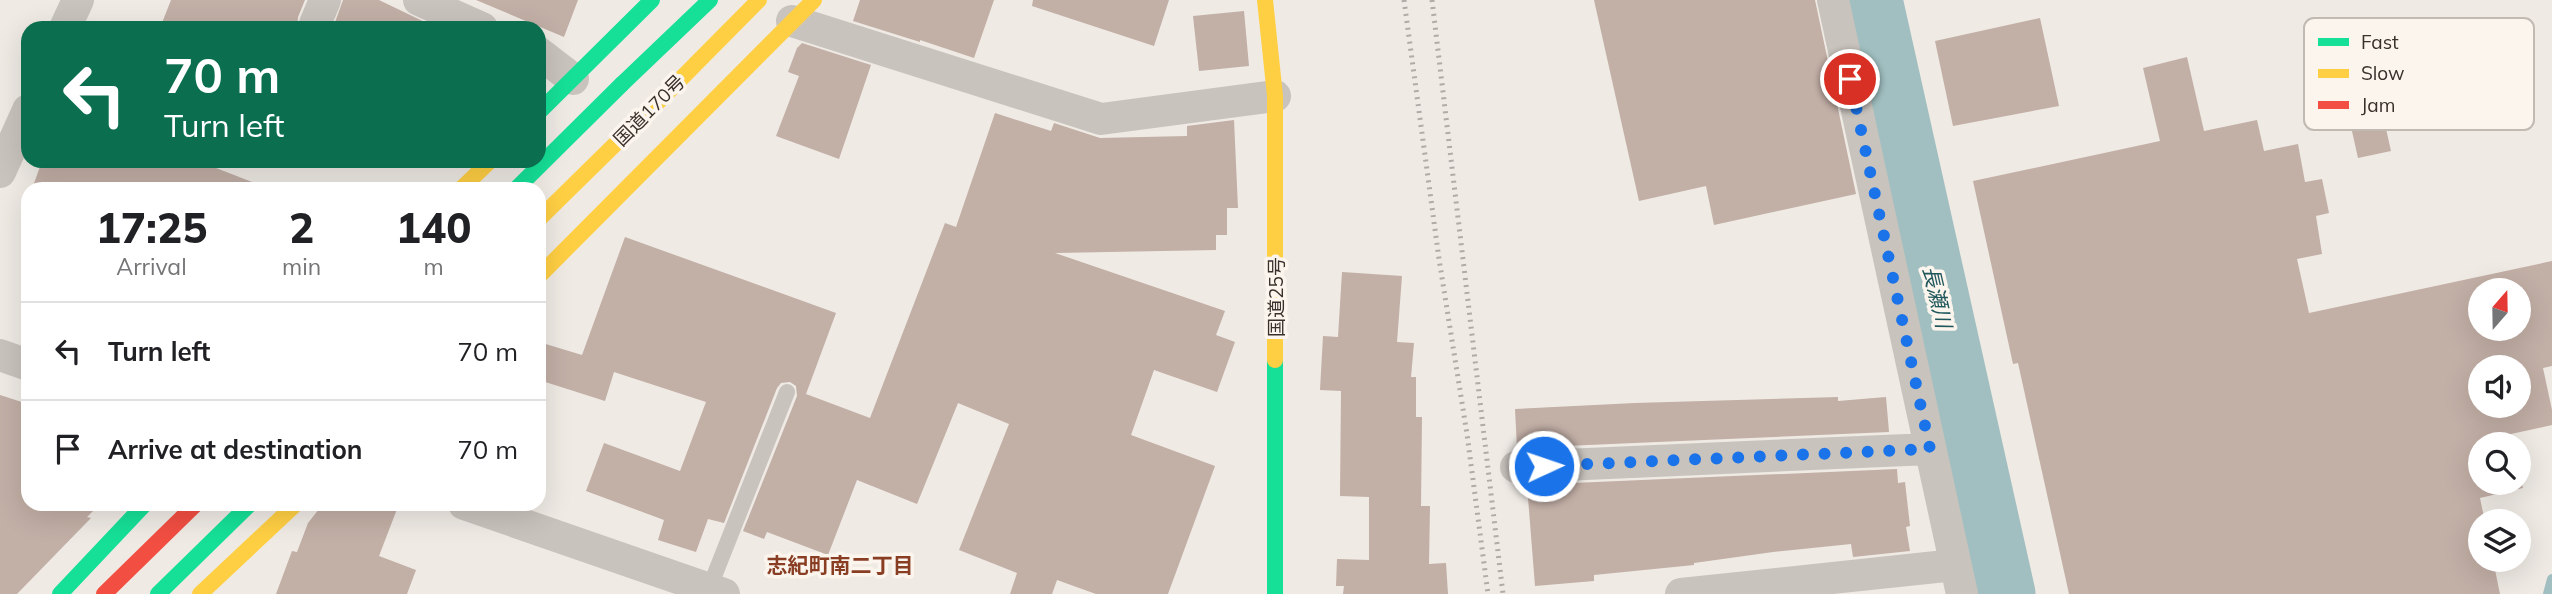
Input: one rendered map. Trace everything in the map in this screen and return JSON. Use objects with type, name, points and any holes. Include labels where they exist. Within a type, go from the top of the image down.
[{"type":"highway","name":"国道170号","points":[[546,212],[759,0]]},
{"type":"highway","name":"国道25号","points":[[1265,0],[1275,96],[1275,594]]},
{"type":"highway","points":[[546,106],[642,2]]},
{"type":"highway","name":"国道170号","points":[[546,159],[622,84],[715,12]]},
{"type":"highway","points":[[546,269],[778,25]]},
{"type":"highway","points":[[468,182],[482,168]]},
{"type":"highway","name":"国道170号","points":[[523,182],[537,168]]},
{"type":"highway","points":[[60,594],[138,511]]},
{"type":"highway","points":[[104,594],[190,511]]},
{"type":"highway","points":[[158,594],[243,511]]},
{"type":"highway","points":[[200,594],[289,511]]},
{"type":"street","points":[[68,21],[78,0]]},
{"type":"street","points":[[419,0],[466,21]]},
{"type":"street","points":[[1681,594],[1959,579],[1833,0]]},
{"type":"street","points":[[778,25],[1101,119],[1275,96]]},
{"type":"street","points":[[546,58],[573,79]]},
{"type":"street","points":[[0,172],[21,126]]},
{"type":"street","points":[[0,355],[21,362]]},
{"type":"street","points":[[1516,467],[1930,449]]},
{"type":"street","points":[[484,511],[717,591]]},
{"type":"lane","points":[[686,5],[778,25]]},
{"type":"lane","points":[[717,591],[787,392]]},
{"type":"building","points":[[171,0],[305,0],[298,21],[163,21]]},
{"type":"building","points":[[343,0],[379,0],[422,21],[336,21]]},
{"type":"building","points":[[476,0],[578,0],[564,37],[546,29],[546,21],[526,21]]},
{"type":"building","points":[[860,0],[994,0],[974,58],[853,21]]},
{"type":"building","points":[[1033,0],[1169,0],[1154,46],[1032,6]]},
{"type":"building","points":[[1594,0],[1815,0],[1856,194],[1714,225],[1706,186],[1639,201]]},
{"type":"building","points":[[1244,11],[1249,66],[1199,71],[1193,16]]},
{"type":"building","points":[[2040,18],[2059,106],[1953,126],[1935,41]]},
{"type":"building","points":[[802,43],[871,65],[839,159],[776,136],[799,76],[788,72],[797,48]]},
{"type":"building","points":[[2187,57],[2204,131],[2257,120],[2264,151],[2298,144],[2305,182],[2322,179],[2329,213],[2316,216],[2322,254],[2297,259],[2309,313],[2468,279],[2468,341],[2531,341],[2531,278],[2473,278],[2552,261],[2552,366],[2543,368],[2552,410],[2552,425],[2520,432],[2468,432],[2468,495],[2493,495],[2480,498],[2482,509],[2468,509],[2468,572],[2495,572],[2500,594],[2069,594],[2018,363],[2013,364],[1973,181],[2160,141],[2143,68]]},
{"type":"building","points":[[995,113],[1051,131],[1054,123],[1100,138],[1187,136],[1187,126],[1234,120],[1238,208],[1227,208],[1227,235],[1216,235],[1216,250],[1055,253],[1225,311],[1216,335],[1235,342],[1217,392],[1154,370],[1131,435],[1215,466],[1168,594],[1096,594],[1057,580],[1052,594],[1010,594],[1017,573],[959,550],[1009,424],[958,403],[917,504],[857,480],[828,555],[767,532],[764,539],[743,531],[797,396],[796,386],[790,382],[781,383],[777,388],[724,523],[708,519],[696,552],[658,540],[664,520],[586,491],[604,443],[680,471],[706,402],[614,372],[605,401],[546,382],[546,344],[582,355],[625,237],[836,313],[806,394],[870,418],[945,223],[956,227]]},
{"type":"building","points":[[2352,130],[2386,130],[2391,151],[2358,158]]},
{"type":"building","points":[[40,168],[216,168],[252,182],[34,182]]},
{"type":"building","points":[[1342,272],[1402,276],[1397,342],[1414,343],[1411,377],[1416,377],[1416,417],[1422,417],[1421,506],[1430,506],[1429,564],[1446,563],[1448,594],[1343,594],[1344,586],[1336,586],[1337,559],[1369,560],[1369,497],[1340,496],[1341,391],[1320,390],[1323,336],[1338,337]]},
{"type":"building","points":[[0,395],[21,402],[21,511],[93,511],[87,517],[91,518],[17,594],[0,594]]},
{"type":"building","points":[[1838,397],[1838,401],[1886,397],[1889,432],[1517,448],[1515,409]]},
{"type":"building","points":[[1897,469],[1898,483],[1905,482],[1910,526],[1906,527],[1910,551],[1853,557],[1851,544],[1594,575],[1594,581],[1535,586],[1527,485]]},
{"type":"building","points":[[317,511],[396,511],[379,556],[416,570],[407,594],[276,594],[292,551],[297,552],[308,523]]},
{"type":"waterway","name":"長瀬川","points":[[1870,0],[2003,594]]},
{"type":"waterway","points":[[2548,594],[2552,579]]},
{"type":"railway","points":[[1404,0],[1488,594]]},
{"type":"railway","points":[[1432,0],[1503,594]]},
{"type":"traffic: fast","points":[[546,105],[652,0]]},
{"type":"traffic: fast","points":[[622,84],[710,0]]},
{"type":"traffic: fast","points":[[546,159],[622,84]]},
{"type":"traffic: fast","points":[[523,182],[537,168]]},
{"type":"traffic: fast","points":[[1275,360],[1275,594]]},
{"type":"traffic: fast","points":[[60,594],[138,511]]},
{"type":"traffic: fast","points":[[158,594],[243,511]]},
{"type":"traffic: slow","points":[[651,109],[759,0]]},
{"type":"traffic: slow","points":[[546,269],[814,0]]},
{"type":"traffic: slow","points":[[1265,0],[1275,96],[1275,360]]},
{"type":"traffic: slow","points":[[546,212],[651,109]]},
{"type":"traffic: slow","points":[[468,182],[483,168]]},
{"type":"traffic: slow","points":[[200,594],[289,511]]},
{"type":"traffic: jam","points":[[104,594],[189,511]]},
{"type":"district","name":"志紀町南二丁目","points":[[840,566]]},
{"type":"route","points":[[1544,466],[1930,449],[1850,79]]}]
